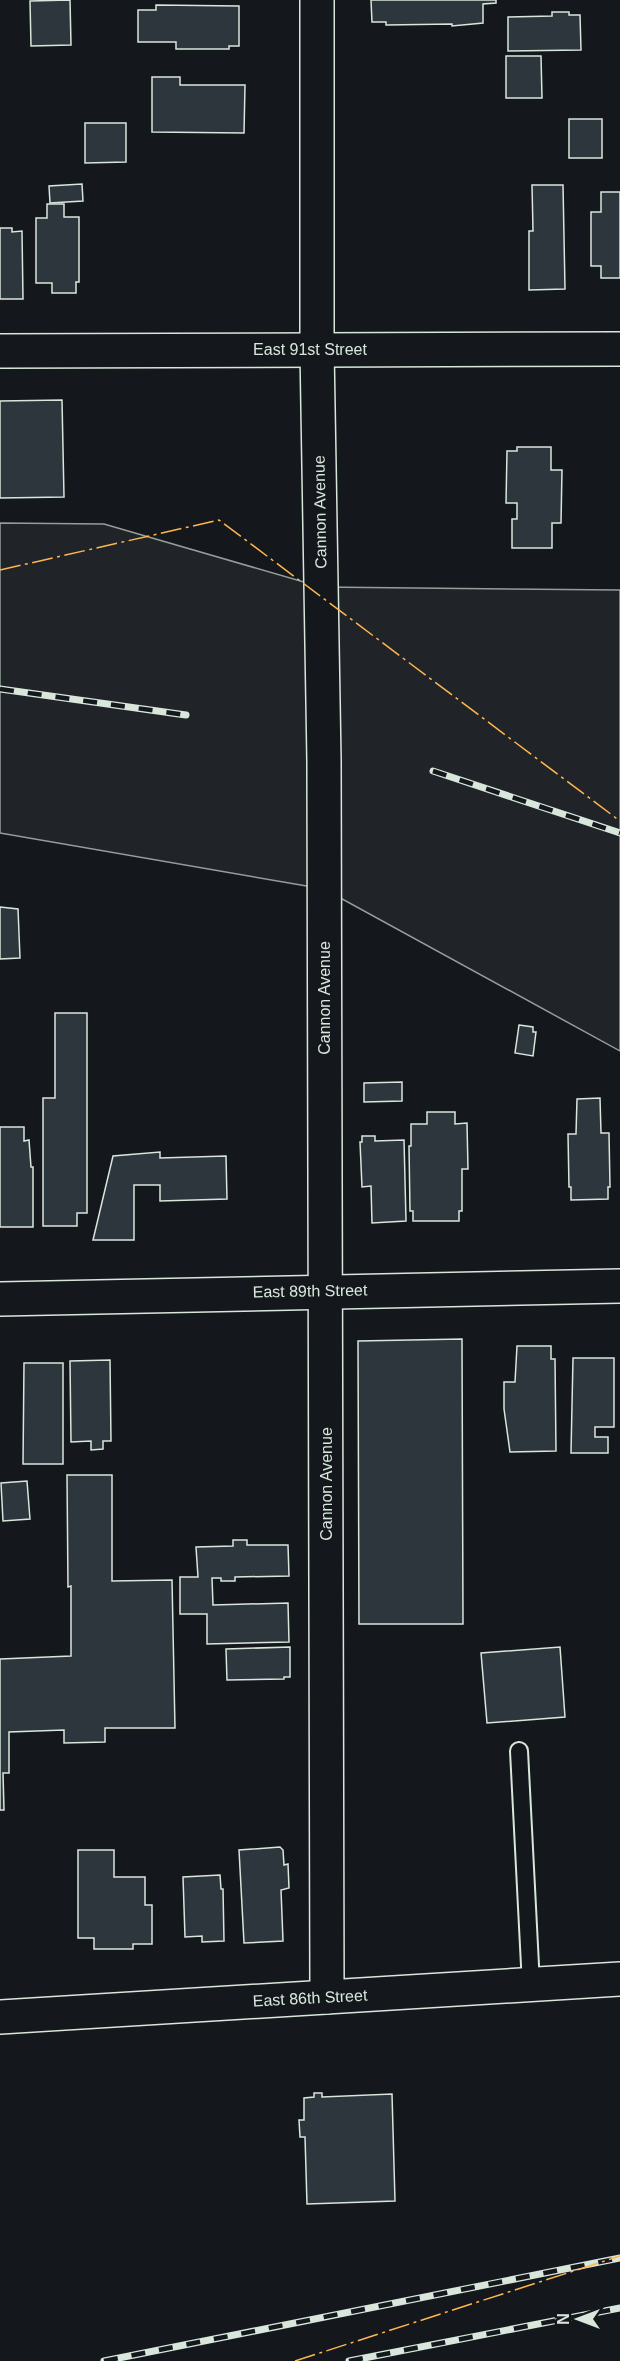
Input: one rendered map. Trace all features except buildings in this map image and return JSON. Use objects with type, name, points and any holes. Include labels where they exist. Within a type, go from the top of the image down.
[{"type":"street","name":"Cannon Avenue","points":[[317,0],[317,349],[324,761],[327,1997]]},
{"type":"street","name":"East 91st Street","points":[[0,351],[620,349]]},
{"type":"street","name":"East 89th Street","points":[[0,1299],[620,1286]]},
{"type":"street","name":"East 86th Street","points":[[0,2017],[620,1979]]},
{"type":"lane","points":[[519,1751],[531,1985]]},
{"type":"shaded area","points":[[0,523],[104,524],[321,587],[620,590],[620,1051],[324,889],[0,833]]},
{"type":"railway","points":[[0,689],[186,715]]},
{"type":"railway","points":[[433,771],[620,833]]},
{"type":"railway","points":[[104,2361],[620,2258]]},
{"type":"railway","points":[[349,2361],[620,2308]]},
{"type":"power","points":[[0,570],[219,520],[620,821]]},
{"type":"power","points":[[295,2361],[620,2256]]}]
